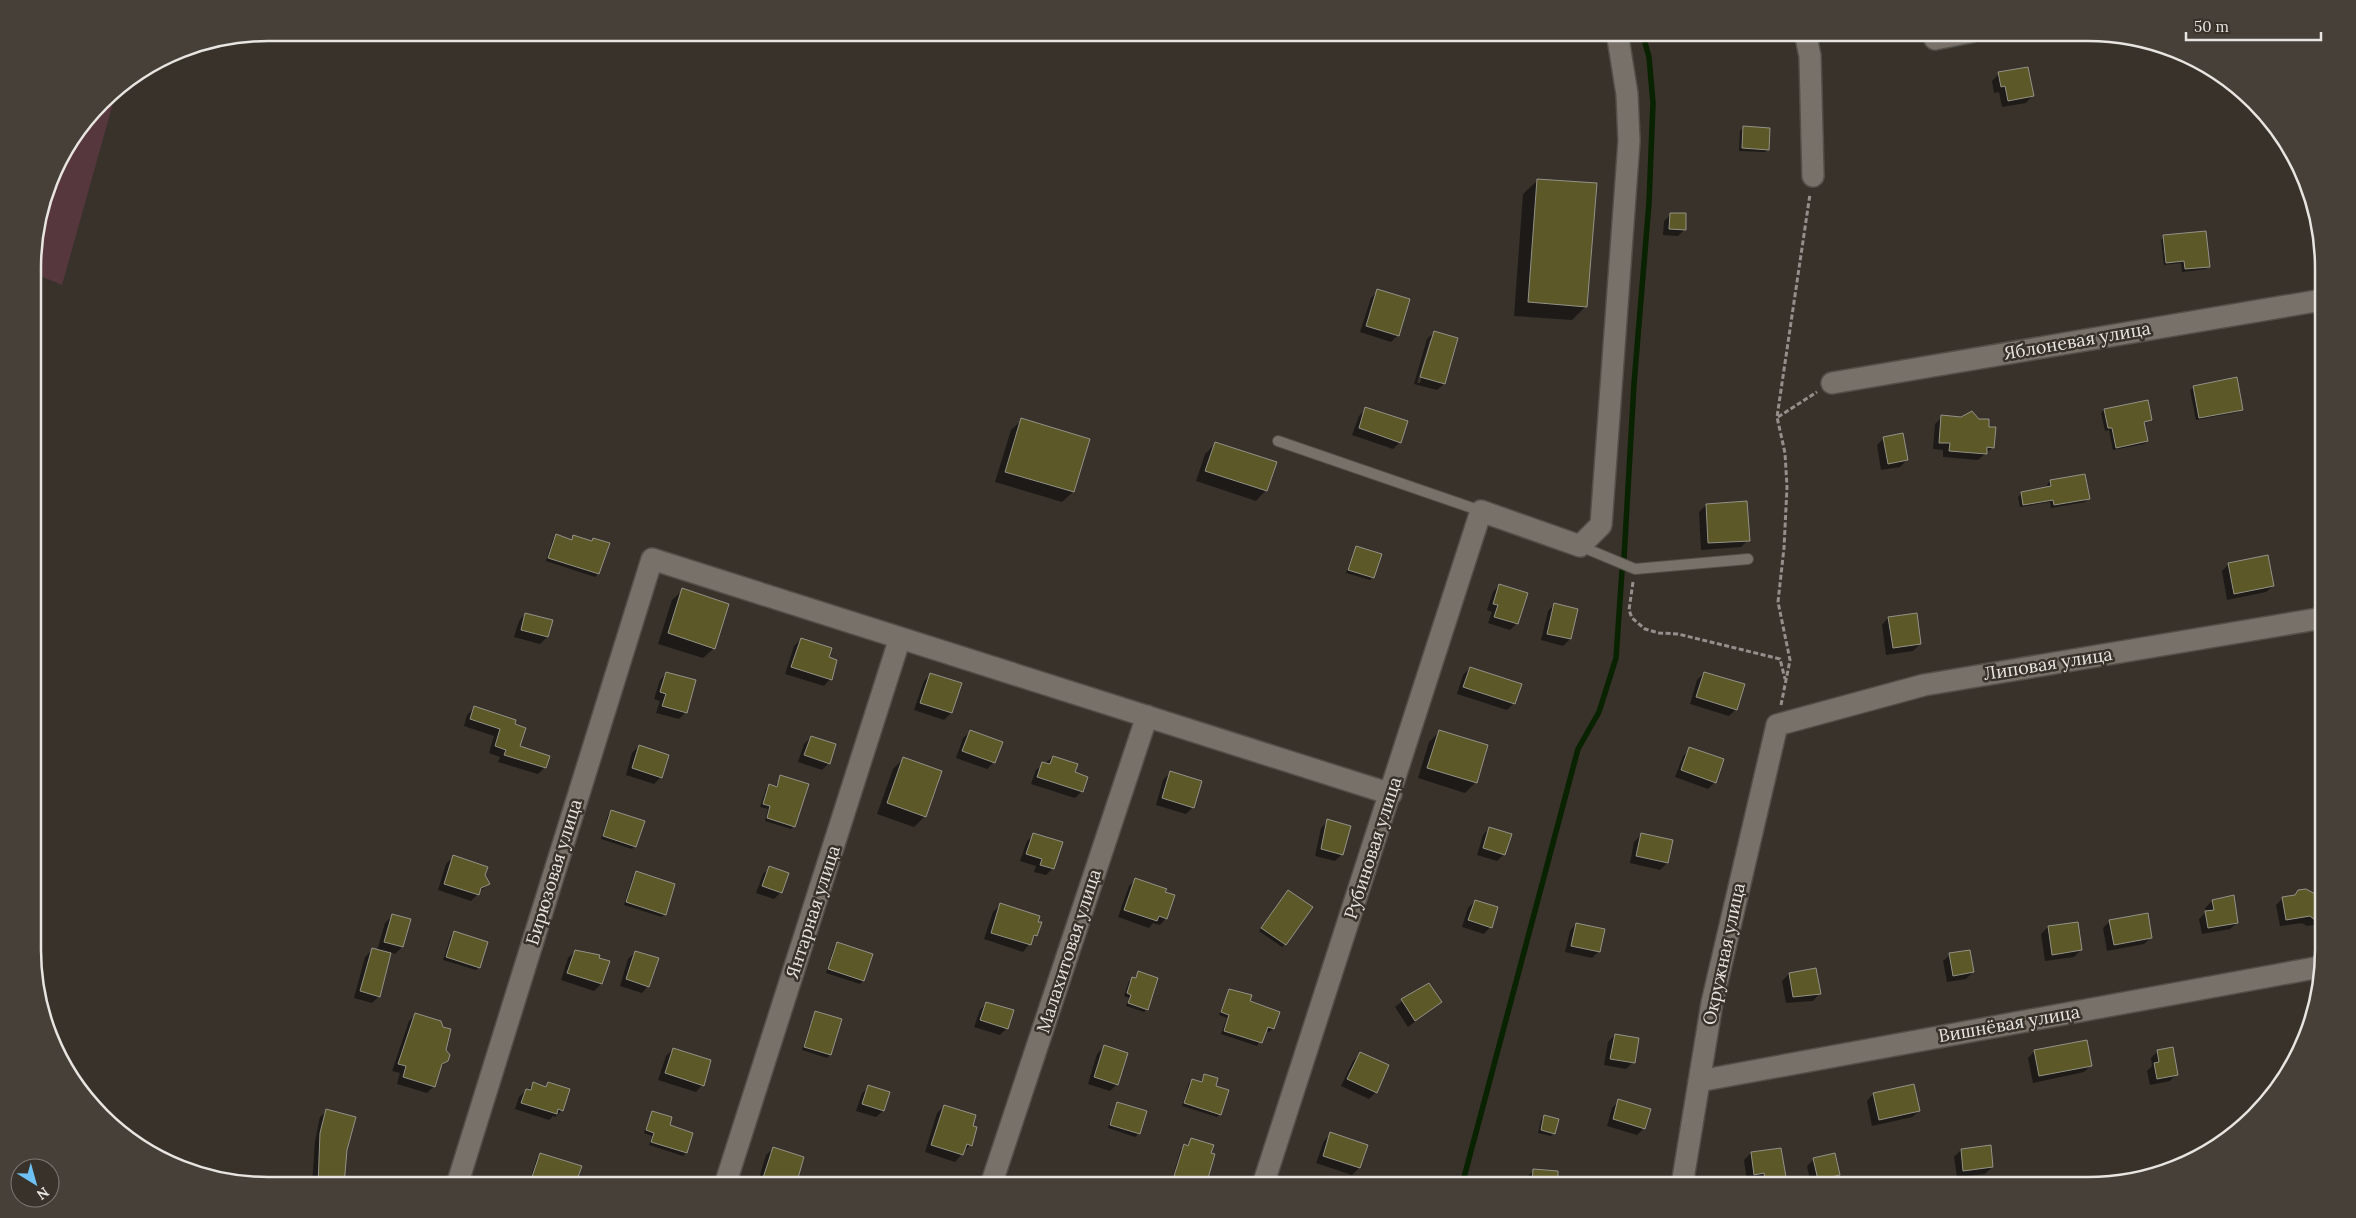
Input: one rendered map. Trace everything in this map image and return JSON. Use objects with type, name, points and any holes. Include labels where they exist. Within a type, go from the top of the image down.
[{"type":"street","points":[[1481,511],[1580,546],[1601,525],[1629,141],[1627,94],[1618,41]]},
{"type":"street","points":[[1807,41],[1810,56],[1813,176]]},
{"type":"street","name":"Яблоневая улица","points":[[1832,383],[2315,301]]},
{"type":"street","name":"Рубиновая улица","points":[[1266,1177],[1481,511]]},
{"type":"street","name":"Бирюзовая улица","points":[[460,1177],[652,559],[900,638]]},
{"type":"street","name":"Липовая улица","points":[[1777,725],[1924,685],[2315,619]]},
{"type":"street","points":[[900,638],[1390,794]]},
{"type":"street","name":"Янтарная улица","points":[[728,1177],[900,638]]},
{"type":"street","name":"Малахитовая улица","points":[[995,1177],[1147,716]]},
{"type":"street","name":"Окружная улица","points":[[1683,1177],[1712,1003],[1777,725]]},
{"type":"street","name":"Вишнёвая улица","points":[[1699,1081],[2314,968]]},
{"type":"lane","points":[[1278,441],[1481,511]]},
{"type":"lane","points":[[1580,546],[1635,569],[1748,558]]},
{"type":"path","points":[[1777,725],[1790,660],[1778,602],[1784,548],[1787,487],[1785,453],[1778,417],[1813,176]]},
{"type":"path","points":[[1778,417],[1832,383]]},
{"type":"path","points":[[1635,569],[1629,610],[1632,618],[1645,629],[1659,633],[1678,634],[1780,658],[1786,681]]},
{"type":"shaded area","points":[[113,104],[62,285],[41,276],[43,239],[53,195],[65,168],[80,142],[88,130]]},
{"type":"building","points":[[2028,67],[2034,96],[2008,101],[2005,86],[2001,87],[1998,72]]},
{"type":"building","points":[[1743,126],[1770,128],[1769,150],[1742,148]]},
{"type":"building","points":[[1537,179],[1597,183],[1587,307],[1528,302]]},
{"type":"building","points":[[1670,213],[1686,213],[1686,230],[1669,229]]},
{"type":"building","points":[[2206,231],[2210,267],[2185,269],[2184,261],[2166,263],[2163,235]]},
{"type":"building","points":[[1377,289],[1410,299],[1399,336],[1366,326]]},
{"type":"building","points":[[1434,331],[1458,338],[1445,384],[1420,377]]},
{"type":"building","points":[[2237,377],[2243,410],[2199,418],[2193,386]]},
{"type":"building","points":[[2148,400],[2152,420],[2144,422],[2148,441],[2116,448],[2112,428],[2108,428],[2104,409]]},
{"type":"building","points":[[1365,407],[1408,421],[1401,443],[1359,428]]},
{"type":"building","points":[[1972,411],[1979,419],[1989,419],[1989,427],[1996,427],[1994,448],[1987,447],[1987,454],[1949,451],[1950,443],[1939,443],[1941,415],[1961,417]]},
{"type":"building","points":[[1021,418],[1090,439],[1074,492],[1005,472]]},
{"type":"building","points":[[1903,433],[1908,460],[1888,464],[1883,437]]},
{"type":"building","points":[[1215,442],[1277,462],[1267,491],[1205,471]]},
{"type":"building","points":[[2085,474],[2090,499],[2054,505],[2053,500],[2023,505],[2021,492],[2051,486],[2050,480]]},
{"type":"building","points":[[1747,501],[1750,541],[1708,543],[1706,504]]},
{"type":"building","points":[[556,534],[572,540],[573,535],[592,541],[593,538],[610,543],[599,574],[548,558]]},
{"type":"building","points":[[1356,546],[1382,554],[1374,578],[1348,570]]},
{"type":"building","points":[[2268,555],[2274,586],[2234,594],[2228,563]]},
{"type":"building","points":[[1499,584],[1528,593],[1518,624],[1494,617],[1498,605],[1493,604]]},
{"type":"building","points":[[682,588],[729,604],[715,649],[668,633]]},
{"type":"building","points":[[1554,603],[1578,609],[1571,639],[1547,634]]},
{"type":"building","points":[[525,613],[553,620],[548,637],[521,630]]},
{"type":"building","points":[[1917,613],[1921,644],[1893,648],[1888,617]]},
{"type":"building","points":[[801,638],[832,648],[829,657],[837,660],[832,680],[791,667]]},
{"type":"building","points":[[1470,667],[1522,684],[1515,704],[1463,687]]},
{"type":"building","points":[[666,672],[696,680],[687,713],[662,706],[666,694],[660,692]]},
{"type":"building","points":[[1704,672],[1745,684],[1737,710],[1696,697]]},
{"type":"building","points":[[930,673],[962,683],[952,713],[920,703]]},
{"type":"building","points":[[474,706],[516,720],[515,724],[526,728],[520,746],[550,756],[546,768],[504,755],[506,750],[495,746],[500,729],[470,719]]},
{"type":"building","points":[[970,730],[1003,742],[995,763],[962,751]]},
{"type":"building","points":[[1439,730],[1488,745],[1477,783],[1427,768]]},
{"type":"building","points":[[811,736],[836,744],[830,764],[804,755]]},
{"type":"building","points":[[639,745],[669,755],[662,778],[632,768]]},
{"type":"building","points":[[1689,747],[1724,759],[1716,783],[1681,770]]},
{"type":"building","points":[[1053,756],[1078,764],[1075,772],[1088,777],[1083,792],[1037,777],[1042,762],[1050,764]]},
{"type":"building","points":[[903,757],[942,771],[926,817],[887,803]]},
{"type":"building","points":[[1170,771],[1202,781],[1194,808],[1162,798]]},
{"type":"building","points":[[780,775],[809,784],[795,827],[767,818],[770,806],[763,804],[769,784],[777,787]]},
{"type":"building","points":[[611,810],[645,821],[636,847],[603,836]]},
{"type":"building","points":[[1327,819],[1351,826],[1343,855],[1321,849]]},
{"type":"building","points":[[1489,827],[1512,834],[1505,855],[1483,848]]},
{"type":"building","points":[[1033,833],[1063,842],[1054,869],[1040,865],[1042,859],[1026,854]]},
{"type":"building","points":[[1641,833],[1673,840],[1668,863],[1636,856]]},
{"type":"building","points":[[453,855],[488,867],[485,875],[490,884],[481,888],[479,895],[444,884]]},
{"type":"building","points":[[769,866],[789,873],[782,893],[762,886]]},
{"type":"building","points":[[636,871],[675,884],[666,915],[626,902]]},
{"type":"building","points":[[1135,878],[1167,889],[1165,892],[1175,895],[1167,919],[1159,916],[1157,921],[1124,910]]},
{"type":"building","points":[[2306,889],[2315,894],[2315,920],[2310,916],[2286,920],[2282,897],[2295,895],[2298,890]]},
{"type":"building","points":[[1288,890],[1313,907],[1286,945],[1261,928]]},
{"type":"building","points":[[2234,895],[2238,923],[2208,928],[2205,911],[2214,910],[2212,900]]},
{"type":"building","points":[[1475,900],[1498,907],[1492,928],[1468,920]]},
{"type":"building","points":[[1000,903],[1040,916],[1038,922],[1042,922],[1037,936],[1034,935],[1031,945],[991,933]]},
{"type":"building","points":[[2148,913],[2152,938],[2114,945],[2109,920]]},
{"type":"building","points":[[392,914],[411,919],[403,947],[384,942]]},
{"type":"building","points":[[2078,922],[2082,950],[2052,955],[2048,926]]},
{"type":"building","points":[[1576,923],[1605,929],[1600,952],[1571,946]]},
{"type":"building","points":[[454,931],[488,942],[480,968],[446,957]]},
{"type":"building","points":[[837,942],[873,954],[864,981],[828,969]]},
{"type":"building","points":[[372,948],[391,953],[380,997],[360,991]]},
{"type":"building","points":[[575,950],[600,955],[599,958],[610,961],[602,984],[567,973]]},
{"type":"building","points":[[1970,950],[1974,972],[1953,976],[1949,953]]},
{"type":"building","points":[[635,951],[659,958],[649,987],[626,979]]},
{"type":"building","points":[[1816,968],[1821,994],[1793,997],[1789,973]]},
{"type":"building","points":[[1138,971],[1158,978],[1148,1010],[1128,1003],[1131,995],[1127,993],[1132,977],[1136,978]]},
{"type":"building","points":[[1429,983],[1442,1002],[1415,1021],[1401,999]]},
{"type":"building","points":[[1229,989],[1252,995],[1250,1001],[1280,1012],[1274,1029],[1268,1027],[1262,1043],[1224,1031],[1229,1015],[1221,1012]]},
{"type":"building","points":[[986,1002],[1014,1010],[1008,1029],[980,1020]]},
{"type":"building","points":[[815,1011],[842,1019],[831,1055],[804,1047]]},
{"type":"building","points":[[415,1013],[441,1021],[443,1027],[451,1029],[446,1050],[450,1055],[448,1061],[442,1064],[435,1087],[403,1077],[406,1066],[398,1064]]},
{"type":"building","points":[[1615,1034],[1639,1038],[1635,1063],[1610,1059]]},
{"type":"building","points":[[2087,1040],[2092,1066],[2039,1076],[2034,1050]]},
{"type":"building","points":[[1104,1045],[1128,1053],[1118,1085],[1094,1077]]},
{"type":"building","points":[[2173,1047],[2178,1075],[2157,1079],[2154,1063],[2159,1062],[2157,1050]]},
{"type":"building","points":[[673,1048],[711,1060],[704,1086],[665,1073]]},
{"type":"building","points":[[1360,1052],[1389,1065],[1377,1093],[1347,1079]]},
{"type":"building","points":[[1204,1074],[1218,1078],[1216,1086],[1229,1090],[1221,1115],[1184,1103],[1192,1079],[1202,1082]]},
{"type":"building","points":[[533,1082],[546,1087],[548,1082],[570,1089],[563,1111],[558,1109],[557,1114],[521,1103],[526,1089],[531,1090]]},
{"type":"building","points":[[1914,1084],[1920,1111],[1879,1120],[1873,1093]]},
{"type":"building","points":[[868,1085],[890,1092],[884,1111],[862,1104]]},
{"type":"building","points":[[1618,1099],[1651,1109],[1645,1129],[1613,1119]]},
{"type":"building","points":[[1117,1102],[1147,1111],[1140,1134],[1110,1125]]},
{"type":"building","points":[[944,1105],[976,1115],[973,1126],[977,1127],[972,1146],[967,1144],[963,1155],[931,1145]]},
{"type":"building","points":[[326,1109],[356,1117],[347,1150],[345,1177],[318,1177],[320,1133]]},
{"type":"building","points":[[652,1111],[672,1117],[670,1125],[693,1133],[687,1153],[651,1142],[654,1133],[646,1130]]},
{"type":"building","points":[[1544,1115],[1559,1119],[1555,1134],[1541,1130]]},
{"type":"building","points":[[1330,1132],[1368,1145],[1360,1168],[1323,1156]]},
{"type":"building","points":[[1191,1138],[1214,1145],[1211,1153],[1215,1154],[1208,1177],[1174,1176],[1184,1144],[1188,1146]]},
{"type":"building","points":[[1991,1145],[1993,1167],[1963,1171],[1961,1149]]},
{"type":"building","points":[[773,1147],[804,1157],[798,1177],[763,1177]]},
{"type":"building","points":[[1781,1148],[1786,1177],[1765,1177],[1764,1173],[1754,1175],[1751,1152]]},
{"type":"building","points":[[540,1153],[582,1166],[578,1177],[532,1177]]},
{"type":"building","points":[[1835,1153],[1840,1175],[1817,1177],[1813,1158]]},
{"type":"building","points":[[1533,1169],[1558,1171],[1558,1177],[1532,1177]]},
{"type":"waterway","points":[[1624,558],[1634,384],[1649,203],[1653,103],[1649,57],[1645,41]]},
{"type":"waterway","points":[[1464,1177],[1578,749],[1599,712],[1616,658],[1622,571]]}]
